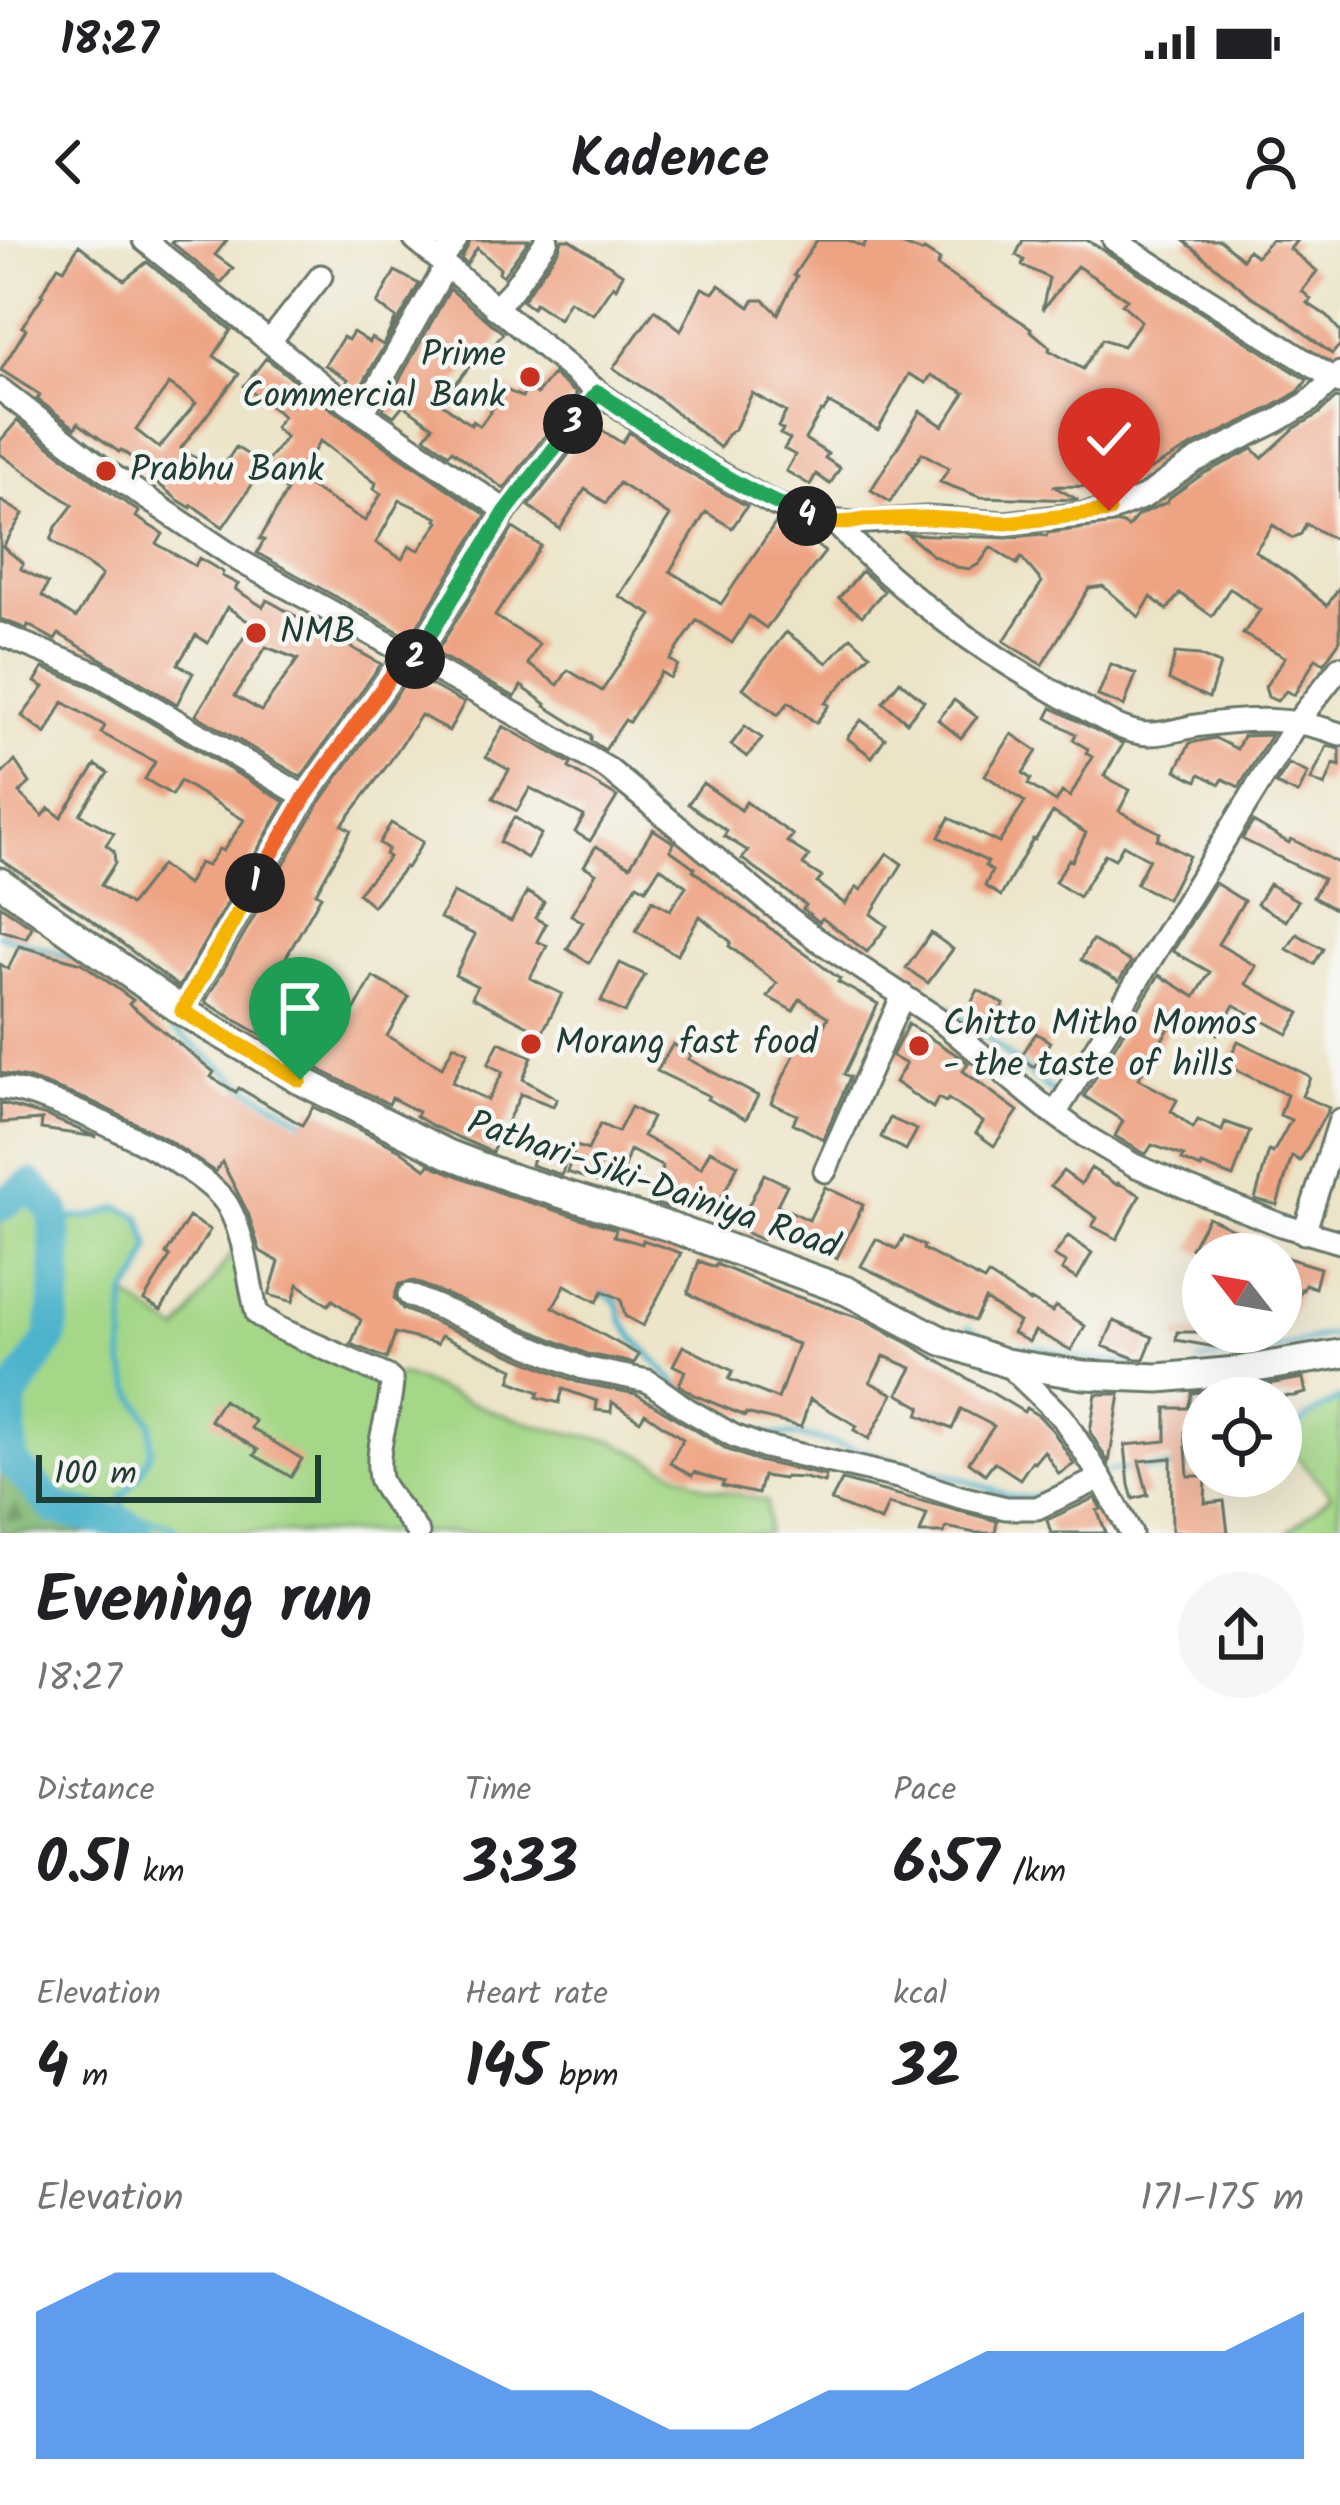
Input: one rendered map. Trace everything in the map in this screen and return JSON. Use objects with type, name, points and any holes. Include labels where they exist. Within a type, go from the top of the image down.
[{"type":"main road","name":"Pathari-Siki-Dainiya Road","points":[[0,881],[182,1011],[300,1080],[448,1154],[847,1291],[942,1341],[1006,1363],[1084,1376],[1159,1378],[1340,1354]]},
{"type":"street","points":[[144,240],[329,390],[506,511]]},
{"type":"street","points":[[415,240],[598,392],[686,454],[775,504],[817,520],[926,518],[1006,523],[1109,511],[1144,497],[1195,461],[1277,422],[1338,378],[1122,242]]},
{"type":"street","points":[[363,413],[456,240]]},
{"type":"street","points":[[495,308],[547,240]]},
{"type":"street","points":[[270,341],[321,276]]},
{"type":"street","points":[[0,389],[110,473],[231,555],[608,769],[815,938],[937,1018],[1055,1114],[1134,1165],[1304,1233],[1340,1242]]},
{"type":"street","points":[[182,1011],[305,797],[410,657],[506,511],[598,392]]},
{"type":"street","points":[[833,521],[932,614],[981,649],[1129,730],[1150,734],[1233,721],[1297,722],[1340,734]]},
{"type":"street","points":[[0,634],[96,674],[305,797]]},
{"type":"street","points":[[1055,1114],[1297,722],[1340,667]]},
{"type":"street","points":[[824,1171],[903,995]]},
{"type":"street","points":[[0,1088],[57,1102],[205,1180],[227,1205],[257,1314],[392,1381],[380,1478],[418,1533]]},
{"type":"street","points":[[1304,1233],[1340,1120]]},
{"type":"street","points":[[410,1295],[583,1368],[648,1382],[734,1436],[761,1446],[1006,1508],[1037,1508],[1102,1478]]},
{"type":"street","points":[[1006,1363],[1063,1418],[1131,1533]]},
{"type":"green space","points":[[30,1185],[54,1211],[55,1219],[95,1216],[119,1207],[140,1217],[150,1247],[139,1277],[125,1295],[179,1332],[240,1240],[257,1314],[392,1381],[401,1374],[494,1412],[613,1441],[708,1488],[767,1501],[768,1533],[137,1533],[128,1525],[54,1507],[0,1447],[0,1206]]},
{"type":"green space","points":[[1340,1398],[1340,1533],[1287,1533],[1331,1495],[1302,1462],[1302,1422]]},
{"type":"green space","points":[[0,1447],[54,1507],[128,1525],[137,1533],[0,1533]]},
{"type":"building","points":[[173,240],[227,240],[215,255],[233,268],[221,283]]},
{"type":"building","points":[[471,240],[529,240],[503,276],[477,248],[467,264],[461,259]]},
{"type":"building","points":[[562,240],[570,240],[623,274],[593,314],[569,301],[559,319],[535,303],[532,308],[522,301]]},
{"type":"building","points":[[817,240],[848,240],[863,247],[867,240],[898,240],[924,250],[940,260],[937,266],[1031,328],[1049,350],[1083,369],[1102,339],[1123,346],[1141,321],[1122,304],[1127,299],[1077,266],[1042,310],[1049,278],[1022,265],[1024,260],[1016,255],[1023,240],[1087,240],[1307,380],[1299,391],[1270,408],[1119,487],[1053,486],[1078,500],[980,497],[940,482],[949,468],[922,453],[890,502],[871,490],[920,411],[943,426],[965,393],[931,375],[926,383],[909,374],[878,430],[829,403],[805,439],[840,468],[830,484],[816,474],[810,485],[786,471],[795,455],[784,449],[790,439],[778,427],[786,412],[752,393],[720,448],[613,368],[655,310],[681,330],[702,288],[713,293],[719,285],[750,307],[754,300],[764,300],[778,314],[794,275]]},
{"type":"building","points":[[1183,240],[1220,240],[1242,259],[1248,250],[1256,256],[1271,240],[1297,240],[1290,249],[1317,271],[1302,291],[1311,299],[1307,303],[1340,331],[1340,345],[1332,354]]},
{"type":"building","points":[[79,245],[124,280],[147,262],[231,330],[214,356],[239,374],[181,448],[218,474],[236,447],[264,465],[286,437],[275,428],[283,416],[244,386],[266,358],[321,402],[486,515],[410,638],[257,553],[287,491],[260,473],[223,527],[178,500],[156,482],[159,478],[121,450],[78,423],[75,428],[37,399],[40,395],[1,370],[58,266],[64,269]],"holes":[[[169,384],[196,403],[159,448],[136,430]],[[320,441],[376,483],[374,489],[381,494],[365,521],[297,479]],[[400,500],[438,518],[419,550],[410,546],[402,559],[376,543]]]},
{"type":"building","points":[[395,271],[419,284],[358,392],[348,379],[325,365],[343,337],[348,340],[353,332],[383,345],[396,318],[377,304]]},
{"type":"building","points":[[450,289],[503,333],[488,354],[482,350],[441,403],[471,425],[473,421],[480,426],[506,390],[522,397],[528,388],[537,394],[553,374],[577,394],[504,489],[452,450],[449,454],[425,437],[433,426],[403,405],[394,416],[383,409]]},
{"type":"building","points":[[1340,399],[1340,542],[1306,524],[1292,538],[1273,525],[1255,551],[1327,606],[1340,586],[1340,640],[1324,663],[1316,658],[1294,695],[1286,691],[1277,701],[1268,697],[1265,687],[1285,657],[1243,634],[1260,610],[1230,588],[1212,616],[1180,593],[1167,610],[1151,597],[1139,617],[1103,586],[1089,588],[1042,665],[1004,641],[1042,582],[1021,557],[1017,564],[991,547],[979,564],[970,569],[956,567],[907,534],[1007,538],[1121,523],[1128,527],[1137,516],[1167,502],[1203,474],[1253,449],[1262,458]]},
{"type":"building","points":[[17,421],[139,512],[136,517],[163,534],[157,544],[195,566],[199,558],[263,607],[267,600],[381,664],[301,777],[196,715],[252,624],[227,607],[208,643],[196,635],[178,664],[193,673],[177,704],[59,634],[55,640],[28,625],[27,629],[0,619],[0,500],[23,514],[3,547],[23,563],[21,569],[48,583],[42,596],[76,618],[102,575],[51,540],[73,505],[0,454],[0,441]],"holes":[[[266,647],[298,659],[261,711],[235,696]]]},
{"type":"building","points":[[592,424],[622,443],[629,432],[678,467],[747,506],[732,528],[706,512],[670,571],[721,604],[777,521],[797,529],[825,552],[766,628],[749,616],[732,643],[697,620],[670,660],[678,665],[670,678],[661,672],[605,750],[521,686],[515,697],[436,653],[513,528],[541,546],[495,616],[539,644],[528,664],[558,685],[568,670],[602,691],[652,615],[619,596],[670,516],[619,483],[606,503],[585,489],[560,529],[529,506]]},
{"type":"building","points":[[862,571],[884,591],[862,616],[839,598]]},
{"type":"building","points":[[786,632],[827,663],[851,637],[870,654],[825,703],[829,705],[816,723],[789,702],[778,715],[743,688]]},
{"type":"building","points":[[1175,653],[1199,655],[1220,664],[1209,698],[1169,680]]},
{"type":"building","points":[[1111,664],[1136,674],[1124,706],[1098,696]]},
{"type":"building","points":[[43,668],[89,686],[285,802],[179,987],[86,916],[0,859],[0,776],[15,761],[30,783],[19,793],[43,816],[49,808],[61,817],[96,765],[108,773],[80,814],[114,833],[106,845],[114,851],[115,863],[101,885],[130,905],[161,865],[187,885],[199,863],[207,866],[219,849],[223,851],[244,820],[180,781],[172,795],[145,779],[155,762],[101,733],[105,726],[63,702],[46,734],[22,716],[44,687],[35,682]]},
{"type":"building","points":[[411,674],[464,703],[449,731],[421,715],[342,825],[351,830],[285,959],[309,973],[289,1009],[339,1038],[373,977],[409,997],[387,1036],[442,1067],[454,1045],[468,1052],[452,1082],[488,1100],[503,1072],[488,1064],[499,1042],[532,1057],[523,1079],[557,1099],[553,1106],[521,1094],[492,1152],[433,1126],[392,1098],[389,1104],[326,1073],[205,1002],[318,805]]},
{"type":"building","points":[[900,681],[924,701],[907,722],[883,702]]},
{"type":"building","points":[[954,700],[977,717],[961,738],[938,720]]},
{"type":"building","points":[[1052,708],[1123,744],[1104,776],[1130,790],[1119,811],[1160,833],[1157,839],[1189,856],[1167,899],[1136,884],[1149,859],[1123,845],[1115,859],[1105,854],[1079,897],[1055,882],[1086,833],[1053,812],[1001,896],[985,886],[992,871],[985,866],[988,862],[939,837],[949,818],[999,843],[1025,802],[985,775],[1012,734],[1037,751],[1023,773],[1031,779],[1028,784],[1056,802],[1062,792],[1070,797],[1092,757],[1073,740],[1076,734],[1047,718]]},
{"type":"building","points":[[861,720],[885,738],[872,757],[847,738]]},
{"type":"building","points":[[503,726],[571,764],[569,768],[617,797],[590,841],[575,832],[584,816],[530,788],[517,811],[493,798],[509,770],[486,757]]},
{"type":"building","points":[[745,726],[762,738],[747,757],[731,745]]},
{"type":"building","points":[[1271,735],[1239,787],[1200,774],[1197,781],[1176,770],[1190,743],[1215,738],[1237,749],[1243,736]]},
{"type":"building","points":[[1327,746],[1340,749],[1340,766],[1334,764],[1325,786],[1311,780]]},
{"type":"building","points":[[1289,764],[1308,773],[1298,794],[1276,784]]},
{"type":"building","points":[[703,783],[741,810],[746,802],[793,835],[787,842],[809,856],[803,865],[822,877],[817,883],[845,904],[887,853],[902,864],[871,914],[887,926],[867,952],[822,918],[819,922],[803,909],[806,905],[742,859],[748,851],[688,804]]},
{"type":"building","points":[[514,817],[541,834],[527,858],[500,842]]},
{"type":"building","points":[[1253,822],[1340,864],[1340,912],[1313,897],[1323,879],[1242,839]]},
{"type":"building","points":[[391,823],[423,842],[373,906],[358,893],[389,857],[388,849],[379,843]]},
{"type":"building","points":[[653,829],[674,843],[670,850],[719,891],[838,982],[878,1004],[844,1074],[850,1077],[823,1139],[793,1123],[797,1115],[771,1103],[802,1038],[815,1044],[828,1017],[800,999],[793,1011],[768,997],[777,983],[700,916],[677,955],[636,931],[652,900],[670,910],[686,886],[660,867],[646,889],[637,884],[589,963],[567,949],[583,922],[571,915],[596,873],[584,866],[596,846],[630,866]]},
{"type":"building","points":[[1215,883],[1244,901],[1218,944],[1256,966],[1246,984],[1300,1013],[1288,1034],[1234,1005],[1217,1034],[1179,1012],[1138,1079],[1177,1100],[1171,1111],[1193,1128],[1198,1120],[1222,1131],[1225,1122],[1250,1131],[1233,1177],[1152,1145],[1146,1154],[1141,1152],[1115,1136],[1123,1121],[1084,1096],[1159,975],[1195,997],[1210,972],[1173,951]]},
{"type":"building","points":[[1269,884],[1298,901],[1286,921],[1257,904]]},
{"type":"building","points":[[527,892],[544,902],[535,918],[546,924],[537,941],[547,946],[530,978],[562,994],[542,1033],[472,997],[477,986],[455,975],[475,935],[440,918],[453,893],[511,921]]},
{"type":"building","points":[[0,905],[32,927],[26,938],[0,930]]},
{"type":"building","points":[[931,933],[953,949],[928,983],[906,968]]},
{"type":"building","points":[[1297,934],[1323,949],[1314,964],[1287,949]]},
{"type":"building","points":[[1092,940],[1131,962],[1119,981],[1081,960]]},
{"type":"building","points":[[19,946],[82,963],[133,1000],[129,1004],[214,1072],[211,1077],[302,1125],[313,1107],[400,1150],[426,1169],[429,1164],[506,1195],[616,1229],[614,1236],[681,1253],[643,1326],[625,1316],[621,1299],[603,1291],[597,1302],[565,1285],[553,1307],[639,1355],[634,1363],[587,1354],[414,1281],[399,1284],[394,1298],[403,1309],[577,1382],[636,1394],[728,1450],[826,1476],[824,1483],[763,1476],[758,1494],[722,1486],[724,1482],[694,1472],[692,1476],[670,1463],[683,1439],[645,1413],[640,1421],[612,1402],[611,1412],[596,1410],[597,1401],[563,1389],[559,1403],[537,1397],[539,1392],[510,1381],[514,1369],[441,1336],[437,1344],[395,1333],[387,1359],[351,1344],[361,1320],[333,1300],[328,1305],[298,1284],[293,1302],[269,1295],[279,1262],[260,1251],[248,1213],[222,1162],[215,1172],[165,1138],[93,1102],[0,1073],[0,964],[8,969]]},
{"type":"building","points":[[620,963],[645,975],[625,1013],[601,1001]]},
{"type":"building","points":[[978,990],[1004,1004],[994,1023],[968,1009]]},
{"type":"building","points":[[908,1024],[968,1063],[963,1071],[1018,1111],[994,1146],[976,1133],[983,1122],[948,1099],[938,1098],[933,1108],[895,1082],[906,1064],[892,1056]]},
{"type":"building","points":[[1036,1033],[1050,1042],[1034,1067],[1020,1058]]},
{"type":"building","points":[[1238,1041],[1307,1075],[1310,1078],[1302,1096],[1329,1108],[1300,1161],[1292,1156],[1277,1205],[1255,1199],[1269,1151],[1273,1153],[1291,1120],[1280,1115],[1287,1095],[1226,1065]]},
{"type":"building","points":[[673,1044],[691,1055],[688,1059],[758,1096],[746,1119],[657,1071]]},
{"type":"building","points":[[0,1103],[97,1137],[41,1129],[42,1120],[1,1123]]},
{"type":"building","points":[[631,1107],[652,1118],[643,1136],[701,1168],[710,1150],[738,1165],[715,1210],[679,1191],[672,1209],[650,1202],[663,1167],[630,1150],[617,1188],[567,1172],[576,1146],[588,1150],[600,1124],[618,1132]]},
{"type":"building","points":[[890,1118],[917,1130],[906,1150],[881,1137]]},
{"type":"building","points":[[535,1150],[566,1159],[562,1175],[531,1165]]},
{"type":"building","points":[[1091,1168],[1140,1195],[1117,1239],[1092,1226],[1097,1218],[1051,1186],[1063,1171],[1081,1184]]},
{"type":"building","points":[[764,1174],[787,1185],[777,1205],[809,1220],[825,1187],[863,1205],[837,1258],[790,1236],[788,1241],[767,1230],[762,1240],[741,1230]]},
{"type":"building","points":[[189,1217],[210,1230],[161,1310],[144,1300]]},
{"type":"building","points":[[1208,1217],[1241,1233],[1199,1233]]},
{"type":"building","points":[[904,1236],[984,1281],[988,1275],[1052,1312],[1056,1306],[1085,1326],[1071,1350],[1035,1331],[1029,1342],[1013,1333],[1019,1322],[985,1300],[974,1321],[861,1266],[876,1239],[897,1249]]},
{"type":"building","points":[[1068,1236],[1092,1253],[1077,1279],[1062,1270],[1066,1263],[1054,1256]]},
{"type":"building","points":[[699,1261],[862,1319],[910,1344],[1024,1412],[1026,1408],[1039,1416],[1074,1464],[1059,1474],[1044,1451],[1020,1479],[994,1462],[985,1474],[969,1462],[994,1426],[961,1409],[952,1429],[918,1415],[921,1407],[898,1394],[912,1368],[884,1356],[870,1382],[893,1394],[869,1439],[854,1430],[857,1426],[810,1399],[801,1427],[745,1416],[694,1395],[679,1385],[685,1371],[673,1365],[683,1346],[733,1371],[729,1379],[778,1399],[798,1344],[759,1330],[688,1293]]},
{"type":"building","points":[[1302,1262],[1320,1268],[1315,1288],[1305,1284],[1303,1290]]},
{"type":"building","points":[[1114,1321],[1153,1337],[1144,1359],[1103,1346]]},
{"type":"building","points":[[1096,1394],[1120,1394],[1109,1463],[1090,1432]]},
{"type":"building","points":[[223,1400],[255,1421],[251,1428],[302,1459],[291,1477],[210,1420]]},
{"type":"building","points":[[1166,1408],[1182,1408],[1182,1497],[1205,1497],[1205,1503],[1224,1501],[1228,1533],[1172,1532],[1171,1458],[1139,1461],[1148,1495],[1133,1499],[1125,1445],[1166,1441]]},
{"type":"building","points":[[842,1480],[997,1521],[995,1533],[946,1527],[944,1533],[920,1533],[927,1514],[888,1504],[881,1521],[831,1501]]},
{"type":"building","points":[[1095,1498],[1106,1533],[1051,1533],[1047,1520]]},
{"type":"waterway","points":[[0,935],[88,962],[245,1086],[311,1125]]},
{"type":"waterway","points":[[921,988],[1057,1097]]},
{"type":"waterway","points":[[0,1206],[30,1185],[54,1211],[57,1286],[51,1337],[11,1398],[11,1461],[56,1509],[128,1525],[137,1533]]},
{"type":"waterway","points":[[54,1219],[95,1216],[119,1207],[140,1217],[150,1247],[139,1277],[125,1295],[123,1365],[151,1423],[151,1451],[140,1475],[121,1498],[126,1513],[173,1526],[176,1533]]},
{"type":"waterway","points":[[598,1290],[617,1302],[635,1339],[690,1399],[740,1427],[767,1435],[816,1439],[1009,1496],[1028,1498],[1048,1492]]},
{"type":"waterway","points":[[968,1327],[1004,1347],[1044,1348],[1132,1364]]},
{"type":"waterway","points":[[1199,1361],[1340,1335]]},
{"type":"waterway","points":[[1302,1422],[1340,1398]]},
{"type":"waterway","points":[[1107,1471],[1182,1467]]},
{"type":"place","name":"Prime Commercial Bank","points":[[530,377]]},
{"type":"place","name":"Prabhu Bank","points":[[106,471]]},
{"type":"place","name":"NMB","points":[[256,633]]},
{"type":"place","name":"Morang fast food","points":[[531,1044]]},
{"type":"place","name":"Chitto Mitho Momos - the taste of hills","points":[[919,1046]]},
{"type":"route","points":[[300,1080],[182,1011],[305,797],[406,655],[414,660],[506,511],[598,392],[686,454],[775,504],[817,520],[853,523],[926,518],[1006,523],[1109,511]]}]
